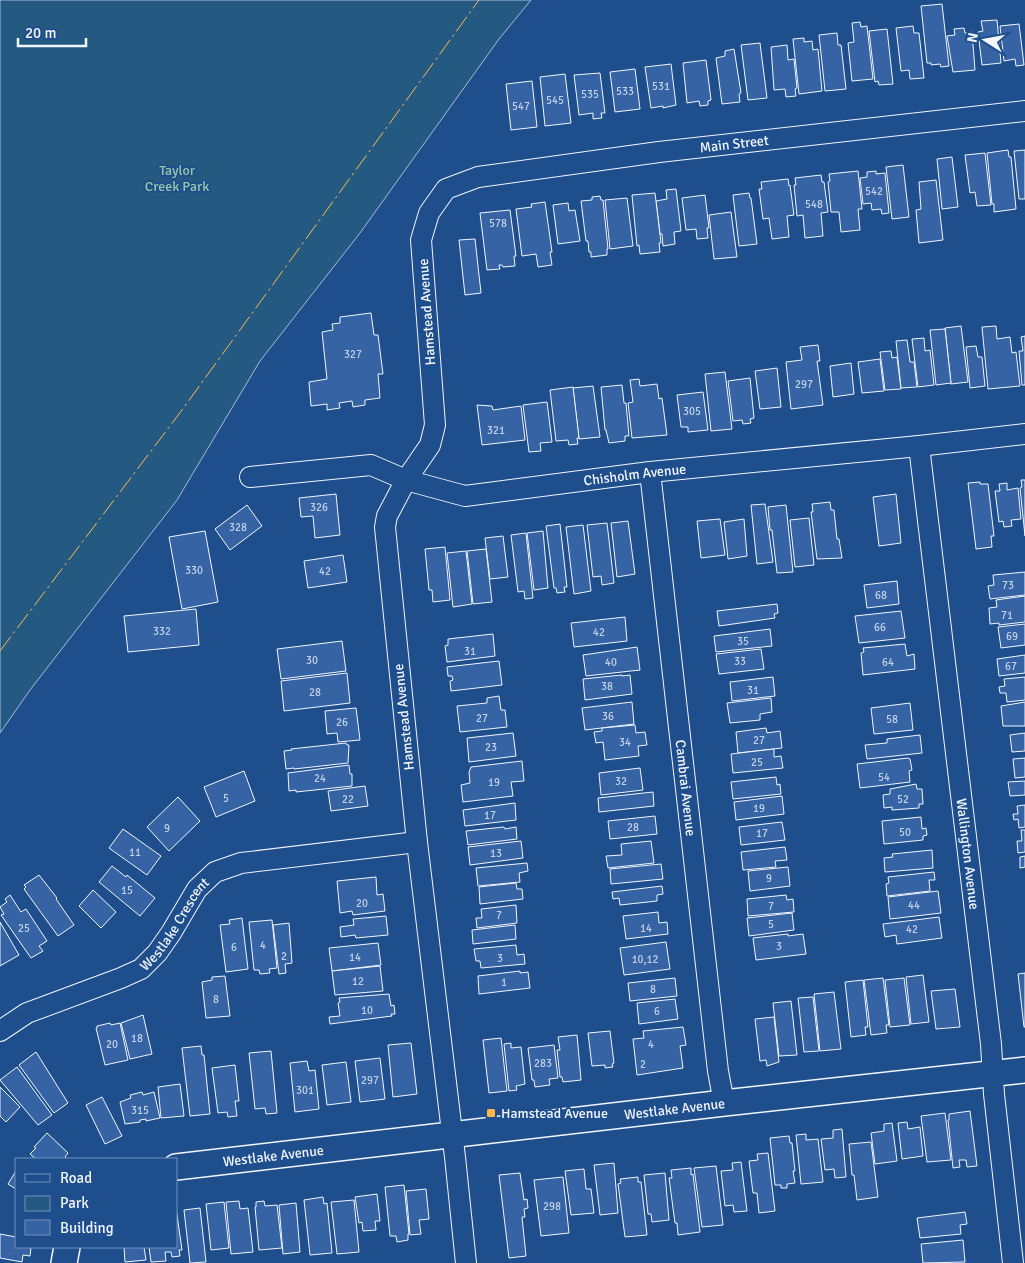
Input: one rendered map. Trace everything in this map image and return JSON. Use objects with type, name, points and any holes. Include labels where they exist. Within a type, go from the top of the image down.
[{"type":"street","name":"Main Street","points":[[446,189],[478,177],[659,152],[1025,111]]},
{"type":"street","name":"Hamstead Avenue","points":[[446,189],[429,213],[421,240],[435,425],[430,445],[406,480],[387,516],[384,527],[417,842],[466,1263]]},
{"type":"street","name":"Chisholm Avenue","points":[[250,477],[371,465],[406,480],[464,496],[650,472],[1025,434]]},
{"type":"street","name":"Wallington Avenue","points":[[919,446],[992,1044],[993,1074],[1013,1263]]},
{"type":"street","name":"Cambrai Avenue","points":[[650,472],[718,1071],[724,1103]]},
{"type":"street","name":"Westlake Crescent","points":[[0,1031],[27,1013],[141,969],[157,953],[197,890],[215,872],[241,863],[417,842]]},
{"type":"street","name":"Westlake Avenue","points":[[178,1167],[1025,1070]]},
{"type":"street","points":[[64,1263],[67,1248]]},
{"type":"green space","name":"Taylor Creek Park","points":[[0,0],[531,0],[499,39],[360,233],[260,361],[177,500],[30,690],[0,733]]},
{"type":"building","points":[[942,4],[949,66],[941,67],[940,64],[931,65],[931,63],[927,63],[921,6]]},
{"type":"building","points":[[997,20],[1001,63],[982,65],[978,32],[983,31],[981,21]]},
{"type":"building","points":[[860,22],[861,27],[867,26],[873,79],[852,81],[848,43],[854,42],[852,23]]},
{"type":"building","points":[[1019,24],[1024,65],[1016,66],[1015,59],[1004,61],[1000,26]]},
{"type":"building","points":[[913,26],[914,33],[919,33],[924,78],[910,79],[909,70],[901,71],[896,28]]},
{"type":"building","points":[[964,28],[965,33],[972,32],[975,70],[953,72],[947,36],[955,35],[954,29]]},
{"type":"building","points":[[887,29],[893,84],[879,85],[878,81],[875,82],[869,31]]},
{"type":"building","points":[[837,33],[838,45],[841,45],[846,89],[825,91],[819,35]]},
{"type":"building","points":[[804,38],[804,42],[812,41],[813,50],[818,49],[822,91],[799,94],[793,39]]},
{"type":"building","points":[[760,43],[767,98],[748,100],[741,45]]},
{"type":"building","points":[[787,45],[788,60],[794,59],[797,88],[795,89],[796,96],[786,97],[785,89],[774,90],[771,47]]},
{"type":"building","points":[[734,49],[741,93],[739,94],[740,102],[722,104],[716,58],[725,56],[725,51]]},
{"type":"building","points":[[706,60],[711,100],[708,101],[708,105],[700,106],[699,101],[687,103],[683,63]]},
{"type":"building","points":[[671,64],[676,105],[651,108],[645,67]]},
{"type":"building","points":[[635,69],[640,109],[615,112],[610,72]]},
{"type":"building","points":[[600,73],[605,113],[601,113],[602,118],[593,119],[593,113],[579,115],[574,75]]},
{"type":"building","points":[[565,74],[571,123],[545,126],[540,77]]},
{"type":"building","points":[[532,81],[537,127],[511,130],[506,84]]},
{"type":"building","points":[[1008,150],[1009,157],[1011,157],[1016,209],[994,212],[987,153]]},
{"type":"building","points":[[1025,150],[1025,199],[1019,199],[1014,151]]},
{"type":"building","points":[[985,153],[991,205],[977,206],[975,192],[970,193],[965,155]]},
{"type":"building","points":[[952,157],[958,207],[942,209],[937,159]]},
{"type":"building","points":[[903,165],[909,217],[892,219],[886,167]]},
{"type":"building","points":[[858,171],[862,209],[858,209],[860,230],[841,232],[839,212],[831,212],[829,174]]},
{"type":"building","points":[[876,171],[876,174],[885,173],[889,213],[882,214],[881,209],[872,210],[871,203],[863,204],[860,178],[867,177],[867,172]]},
{"type":"building","points":[[821,175],[822,182],[824,182],[828,212],[821,213],[823,236],[805,238],[803,215],[797,216],[795,178]]},
{"type":"building","points":[[788,179],[794,215],[787,216],[789,237],[772,239],[769,218],[763,219],[759,189],[762,189],[761,182]]},
{"type":"building","points":[[936,180],[943,240],[919,243],[916,210],[921,209],[919,182]]},
{"type":"building","points":[[676,189],[681,231],[674,232],[675,244],[663,246],[656,201],[667,199],[666,190]]},
{"type":"building","points":[[655,193],[661,243],[659,243],[660,252],[640,254],[639,245],[637,246],[632,195]]},
{"type":"building","points":[[749,193],[757,244],[739,246],[733,195]]},
{"type":"building","points":[[705,195],[709,228],[707,228],[708,238],[697,239],[696,229],[686,230],[682,198]]},
{"type":"building","points":[[600,196],[601,200],[603,200],[608,249],[607,255],[591,257],[588,241],[586,241],[581,201],[592,200],[592,197]]},
{"type":"building","points":[[627,198],[633,246],[610,249],[605,200]]},
{"type":"building","points":[[545,202],[552,265],[538,267],[536,254],[522,256],[516,209],[532,207],[531,204]]},
{"type":"building","points":[[568,203],[569,211],[575,210],[580,241],[558,244],[553,205]]},
{"type":"building","points":[[510,210],[516,256],[514,256],[515,266],[503,267],[499,265],[500,269],[487,270],[480,213]]},
{"type":"building","points":[[731,212],[737,257],[714,259],[709,215]]},
{"type":"building","points":[[475,239],[481,293],[465,295],[459,240]]},
{"type":"building","points":[[371,313],[374,335],[378,335],[383,374],[378,374],[380,398],[365,400],[365,405],[353,407],[352,401],[339,403],[340,408],[327,410],[327,404],[311,406],[309,382],[327,379],[322,332],[333,330],[332,324],[340,323],[340,317]]},
{"type":"building","points":[[961,326],[968,382],[951,384],[945,328]]},
{"type":"building","points":[[996,326],[997,339],[1010,337],[1012,353],[1016,352],[1020,386],[988,389],[982,327]]},
{"type":"building","points":[[945,329],[951,383],[936,385],[930,330]]},
{"type":"building","points":[[1025,336],[1025,385],[1022,385],[1019,351],[1023,351],[1021,337]]},
{"type":"building","points":[[924,338],[925,351],[930,350],[934,385],[918,387],[912,339]]},
{"type":"building","points":[[907,340],[910,362],[914,362],[917,387],[901,388],[896,341]]},
{"type":"building","points":[[818,345],[820,361],[817,361],[823,405],[791,409],[786,362],[802,360],[800,347]]},
{"type":"building","points":[[976,346],[978,357],[982,357],[985,386],[970,388],[966,347]]},
{"type":"building","points":[[891,351],[892,358],[897,357],[901,389],[885,390],[880,352]]},
{"type":"building","points":[[880,359],[884,391],[862,393],[858,362]]},
{"type":"building","points":[[851,363],[854,394],[833,397],[830,366]]},
{"type":"building","points":[[777,368],[781,407],[760,409],[755,371]]},
{"type":"building","points":[[725,372],[732,429],[711,431],[705,374]]},
{"type":"building","points":[[750,378],[754,418],[750,419],[751,423],[743,424],[742,420],[733,421],[728,381]]},
{"type":"building","points":[[639,379],[640,386],[657,384],[659,399],[662,398],[667,435],[632,438],[628,403],[633,402],[630,380]]},
{"type":"building","points":[[622,385],[624,403],[626,403],[629,436],[625,436],[625,441],[609,443],[605,430],[601,387]]},
{"type":"building","points":[[593,386],[600,437],[579,439],[573,388]]},
{"type":"building","points":[[573,387],[579,438],[577,438],[578,444],[569,445],[568,440],[556,441],[550,390]]},
{"type":"building","points":[[703,392],[708,430],[688,432],[688,427],[681,427],[677,395]]},
{"type":"building","points":[[547,402],[552,442],[540,443],[541,451],[529,452],[523,405]]},
{"type":"building","points":[[477,405],[492,406],[493,410],[521,406],[525,440],[482,445]]},
{"type":"building","points":[[1021,480],[1025,480],[1025,536],[1020,488],[1022,487]]},
{"type":"building","points":[[980,482],[980,484],[988,484],[994,536],[991,536],[992,547],[976,549],[968,483]]},
{"type":"building","points":[[1007,483],[1007,490],[1018,488],[1021,519],[1011,520],[1012,526],[1004,527],[1003,521],[999,522],[995,491],[1000,491],[999,484]]},
{"type":"building","points":[[336,494],[340,535],[315,538],[313,516],[301,517],[299,498]]},
{"type":"building","points":[[896,494],[901,543],[879,546],[873,497]]},
{"type":"building","points":[[830,502],[831,510],[834,510],[837,539],[839,539],[842,558],[817,559],[811,512],[813,512],[812,504]]},
{"type":"building","points":[[765,504],[773,562],[757,564],[751,505]]},
{"type":"building","points":[[247,505],[262,526],[230,550],[215,529]]},
{"type":"building","points":[[786,505],[793,572],[777,573],[768,507]]},
{"type":"building","points":[[809,518],[814,565],[795,567],[790,520]]},
{"type":"building","points":[[720,519],[725,555],[701,558],[697,521]]},
{"type":"building","points":[[744,519],[747,556],[728,559],[724,522]]},
{"type":"building","points":[[628,521],[635,574],[617,577],[611,523]]},
{"type":"building","points":[[607,523],[614,583],[602,585],[601,576],[593,577],[587,525]]},
{"type":"building","points":[[560,524],[567,587],[564,587],[565,592],[557,593],[556,588],[554,588],[546,526]]},
{"type":"building","points":[[583,525],[591,591],[574,594],[566,527]]},
{"type":"building","points":[[205,531],[218,602],[182,609],[169,537]]},
{"type":"building","points":[[543,531],[548,588],[534,590],[527,533]]},
{"type":"building","points":[[526,533],[533,598],[525,599],[524,591],[518,592],[511,535]]},
{"type":"building","points":[[503,536],[508,577],[490,579],[485,538]]},
{"type":"building","points":[[445,547],[450,600],[433,602],[432,590],[429,590],[425,549]]},
{"type":"building","points":[[486,549],[492,602],[473,604],[467,551]]},
{"type":"building","points":[[466,551],[472,604],[453,607],[447,553]]},
{"type":"building","points":[[343,555],[347,582],[308,588],[304,561]]},
{"type":"building","points":[[1025,572],[1025,595],[990,599],[988,586],[994,585],[993,575]]},
{"type":"building","points":[[897,581],[899,604],[867,608],[864,585]]},
{"type":"building","points":[[1025,596],[1025,622],[999,625],[999,623],[990,624],[989,608],[997,607],[996,600]]},
{"type":"building","points":[[777,604],[778,613],[774,614],[775,618],[719,626],[717,611]]},
{"type":"building","points":[[196,609],[199,645],[128,652],[124,616]]},
{"type":"building","points":[[901,611],[905,638],[859,643],[855,616]]},
{"type":"building","points":[[625,617],[627,641],[574,647],[571,623]]},
{"type":"building","points":[[1025,624],[1025,645],[1001,648],[998,627]]},
{"type":"building","points":[[770,629],[772,646],[716,652],[714,636]]},
{"type":"building","points":[[493,634],[495,656],[447,662],[445,646],[448,645],[448,639]]},
{"type":"building","points":[[342,641],[346,671],[281,679],[277,649]]},
{"type":"building","points":[[905,644],[907,656],[914,654],[915,669],[863,675],[861,653],[864,652],[863,648]]},
{"type":"building","points":[[637,647],[640,670],[586,676],[583,655]]},
{"type":"building","points":[[761,649],[764,669],[719,674],[716,654]]},
{"type":"building","points":[[1025,655],[1025,673],[999,676],[997,659]]},
{"type":"building","points":[[499,661],[502,685],[451,691],[450,681],[453,680],[452,676],[448,676],[447,667]]},
{"type":"building","points":[[347,673],[350,703],[284,711],[281,681]]},
{"type":"building","points":[[630,675],[632,694],[585,700],[583,679]]},
{"type":"building","points":[[773,677],[775,696],[732,701],[730,682]]},
{"type":"building","points":[[1025,677],[1025,700],[1007,702],[1006,693],[1000,693],[999,687],[1005,686],[1004,679]]},
{"type":"building","points":[[499,696],[501,710],[505,710],[507,727],[460,732],[457,706],[487,703],[487,698]]},
{"type":"building","points":[[771,698],[772,712],[760,714],[760,720],[730,723],[727,703]]},
{"type":"building","points":[[632,702],[634,724],[585,730],[582,708]]},
{"type":"building","points":[[1025,702],[1025,726],[1003,726],[1001,706]]},
{"type":"building","points":[[910,703],[913,730],[874,734],[871,708]]},
{"type":"building","points":[[356,708],[360,740],[338,742],[337,733],[327,734],[325,711]]},
{"type":"building","points":[[635,725],[636,733],[645,732],[647,745],[638,746],[639,756],[605,760],[603,742],[596,743],[594,732],[602,731],[602,728]]},
{"type":"building","points":[[766,728],[767,733],[780,731],[782,748],[738,753],[736,732]]},
{"type":"building","points":[[513,733],[516,756],[469,762],[467,738]]},
{"type":"building","points":[[1025,733],[1025,751],[1012,752],[1010,735]]},
{"type":"building","points":[[920,735],[922,753],[867,759],[865,745],[887,743],[887,739]]},
{"type":"building","points":[[346,743],[349,745],[348,763],[286,769],[284,751]]},
{"type":"building","points":[[774,749],[774,757],[781,756],[783,768],[733,773],[731,754]]},
{"type":"building","points":[[1025,758],[1025,777],[1015,778],[1013,759]]},
{"type":"building","points":[[910,759],[912,770],[909,771],[910,782],[860,788],[857,764]]},
{"type":"building","points":[[522,761],[524,781],[511,782],[513,796],[463,802],[461,785],[470,783],[469,772],[471,767]]},
{"type":"building","points":[[349,765],[350,774],[352,774],[352,786],[296,792],[296,790],[289,791],[288,773]]},
{"type":"building","points":[[640,768],[643,790],[601,795],[599,773]]},
{"type":"building","points":[[244,771],[255,801],[216,817],[204,787]]},
{"type":"building","points":[[776,777],[777,785],[780,784],[781,794],[733,799],[731,782]]},
{"type":"building","points":[[1025,781],[1025,795],[1010,796],[1008,782]]},
{"type":"building","points":[[916,784],[917,789],[922,789],[923,804],[919,804],[919,808],[892,810],[892,807],[884,808],[883,795],[890,794],[890,789]]},
{"type":"building","points":[[365,786],[368,806],[331,811],[328,791]]},
{"type":"building","points":[[653,792],[654,806],[599,812],[598,798]]},
{"type":"building","points":[[782,796],[784,814],[736,820],[734,802]]},
{"type":"building","points":[[178,797],[200,821],[169,851],[147,827]]},
{"type":"building","points":[[515,803],[516,820],[465,826],[463,810]]},
{"type":"building","points":[[1025,805],[1025,827],[1019,828],[1018,819],[1014,820],[1013,814],[1018,814],[1017,806]]},
{"type":"building","points":[[655,816],[657,834],[610,839],[608,821]]},
{"type":"building","points":[[921,817],[922,829],[926,828],[927,835],[923,836],[923,840],[884,844],[882,821]]},
{"type":"building","points":[[782,822],[785,840],[741,845],[739,827]]},
{"type":"building","points":[[504,827],[505,829],[516,827],[517,839],[468,845],[466,831]]},
{"type":"building","points":[[123,829],[161,856],[147,875],[109,848]]},
{"type":"building","points":[[1021,830],[1025,830],[1025,852],[1018,853],[1017,841],[1022,841]]},
{"type":"building","points":[[521,841],[523,858],[470,865],[468,847]]},
{"type":"building","points":[[651,841],[654,863],[608,868],[606,856],[622,855],[621,844]]},
{"type":"building","points":[[785,847],[787,860],[775,861],[776,867],[743,870],[741,852]]},
{"type":"building","points":[[932,850],[933,868],[885,872],[884,858],[893,857],[892,854]]},
{"type":"building","points":[[1025,856],[1025,867],[1020,868],[1020,857]]},
{"type":"building","points":[[527,863],[528,871],[519,873],[520,882],[478,886],[476,868]]},
{"type":"building","points":[[661,864],[663,879],[611,884],[610,869]]},
{"type":"building","points":[[112,866],[126,877],[127,875],[155,898],[140,916],[99,882]]},
{"type":"building","points":[[788,867],[790,886],[750,891],[748,871]]},
{"type":"building","points":[[934,872],[935,880],[929,880],[930,891],[887,896],[886,884],[889,883],[888,877]]},
{"type":"building","points":[[39,875],[57,898],[74,925],[58,936],[24,889],[26,887],[24,885]]},
{"type":"building","points":[[376,877],[377,895],[383,894],[385,911],[353,915],[352,911],[340,913],[337,881]]},
{"type":"building","points":[[516,883],[517,889],[522,889],[523,899],[480,904],[479,887]]},
{"type":"building","points":[[662,886],[663,894],[657,895],[657,901],[620,905],[619,898],[613,899],[612,892]]},
{"type":"building","points":[[93,890],[116,912],[101,928],[79,906]]},
{"type":"building","points":[[938,891],[941,913],[890,919],[888,897]]},
{"type":"building","points":[[10,895],[21,912],[26,909],[47,941],[39,946],[43,951],[31,958],[1,915],[4,914],[0,907],[7,902],[5,899]]},
{"type":"building","points":[[786,895],[787,900],[793,899],[794,912],[748,916],[747,899]]},
{"type":"building","points":[[516,905],[517,923],[477,928],[476,918],[482,918],[481,909]]},
{"type":"building","points":[[658,912],[659,923],[667,922],[668,934],[626,939],[623,916]]},
{"type":"building","points":[[792,913],[794,930],[749,936],[747,918]]},
{"type":"building","points":[[386,916],[388,935],[356,938],[355,935],[341,937],[340,927],[354,925],[353,919]]},
{"type":"building","points":[[939,917],[942,938],[897,944],[896,935],[885,937],[883,924]]},
{"type":"building","points":[[242,918],[248,969],[226,972],[220,925],[230,924],[229,920]]},
{"type":"building","points":[[272,920],[277,968],[269,969],[270,973],[260,974],[259,970],[254,970],[249,922]]},
{"type":"building","points":[[0,922],[19,955],[0,966]]},
{"type":"building","points":[[289,923],[292,963],[285,964],[286,973],[279,974],[273,925]]},
{"type":"building","points":[[515,925],[516,939],[473,944],[472,930]]},
{"type":"building","points":[[788,934],[788,936],[803,934],[806,954],[756,960],[753,938]]},
{"type":"building","points":[[666,942],[670,969],[624,975],[620,948]]},
{"type":"building","points":[[378,943],[381,965],[332,971],[329,948]]},
{"type":"building","points":[[516,945],[517,955],[524,954],[525,964],[481,968],[480,961],[476,961],[474,949]]},
{"type":"building","points":[[380,966],[383,991],[335,995],[332,971]]},
{"type":"building","points":[[520,971],[520,973],[528,972],[530,988],[479,994],[478,976]]},
{"type":"building","points":[[1025,973],[1025,1027],[1024,1027],[1018,974]]},
{"type":"building","points":[[923,975],[929,1022],[911,1024],[906,977]]},
{"type":"building","points":[[225,976],[230,1016],[206,1018],[202,982],[212,980],[212,977]]},
{"type":"building","points":[[675,978],[677,996],[630,1001],[628,983]]},
{"type":"building","points":[[883,978],[889,1025],[886,1025],[887,1033],[871,1035],[864,980]]},
{"type":"building","points":[[904,978],[910,1025],[890,1027],[885,980]]},
{"type":"building","points":[[863,980],[868,1027],[865,1027],[866,1035],[851,1037],[845,982]]},
{"type":"building","points":[[955,989],[960,1027],[936,1029],[931,991]]},
{"type":"building","points":[[834,992],[841,1049],[820,1051],[814,994]]},
{"type":"building","points":[[389,994],[391,1006],[394,1005],[395,1014],[391,1014],[392,1016],[330,1024],[329,1017],[340,1016],[339,998]]},
{"type":"building","points":[[813,997],[819,1051],[804,1052],[798,998]]},
{"type":"building","points":[[675,999],[678,1019],[639,1024],[637,1003]]},
{"type":"building","points":[[791,1001],[797,1055],[779,1056],[773,1003]]},
{"type":"building","points":[[143,1015],[152,1054],[130,1059],[121,1023]]},
{"type":"building","points":[[774,1017],[779,1062],[767,1066],[766,1060],[760,1061],[755,1019]]},
{"type":"building","points":[[110,1023],[111,1025],[120,1023],[128,1060],[105,1065],[96,1028],[97,1026]]},
{"type":"building","points":[[683,1027],[686,1045],[680,1046],[683,1068],[637,1075],[633,1039],[644,1038],[643,1031]]},
{"type":"building","points":[[610,1031],[613,1067],[605,1068],[605,1065],[592,1066],[588,1033]]},
{"type":"building","points":[[577,1035],[581,1080],[563,1082],[562,1077],[560,1077],[557,1050],[560,1050],[558,1037]]},
{"type":"building","points":[[501,1038],[507,1091],[489,1093],[483,1040]]},
{"type":"building","points":[[411,1043],[417,1094],[393,1097],[388,1045]]},
{"type":"building","points":[[511,1043],[511,1048],[521,1047],[525,1084],[516,1086],[517,1090],[509,1091],[504,1044]]},
{"type":"building","points":[[554,1045],[558,1078],[549,1079],[550,1085],[535,1087],[534,1080],[532,1080],[528,1048]]},
{"type":"building","points":[[201,1046],[202,1055],[204,1055],[210,1114],[190,1116],[182,1048]]},
{"type":"building","points":[[271,1051],[277,1113],[266,1114],[265,1108],[255,1109],[249,1053]]},
{"type":"building","points":[[36,1052],[68,1103],[54,1113],[19,1065]]},
{"type":"building","points":[[380,1058],[385,1099],[360,1102],[355,1061]]},
{"type":"building","points":[[307,1061],[309,1071],[315,1070],[319,1109],[295,1112],[290,1063]]},
{"type":"building","points":[[346,1062],[351,1102],[327,1105],[322,1065]]},
{"type":"building","points":[[235,1065],[239,1101],[235,1101],[237,1116],[228,1117],[227,1112],[218,1113],[212,1068]]},
{"type":"building","points":[[17,1067],[52,1115],[38,1125],[0,1080]]},
{"type":"building","points":[[180,1084],[184,1116],[161,1118],[158,1087]]},
{"type":"building","points":[[0,1087],[20,1107],[6,1122],[0,1116]]},
{"type":"building","points":[[142,1092],[143,1095],[154,1092],[160,1118],[125,1124],[120,1102],[131,1098],[130,1095]]},
{"type":"building","points":[[102,1097],[122,1136],[105,1144],[86,1105]]},
{"type":"building","points":[[970,1111],[977,1166],[967,1167],[966,1160],[959,1160],[960,1167],[953,1168],[949,1114]]},
{"type":"building","points":[[945,1113],[951,1160],[927,1162],[921,1116]]},
{"type":"building","points":[[907,1122],[908,1129],[920,1127],[923,1156],[902,1159],[898,1123]]},
{"type":"building","points":[[892,1123],[897,1161],[875,1164],[871,1133],[884,1131],[884,1124]]},
{"type":"building","points":[[842,1129],[846,1177],[835,1178],[834,1169],[825,1170],[821,1139],[833,1138],[833,1130]]},
{"type":"building","points":[[47,1133],[68,1153],[66,1158],[35,1158],[30,1154],[36,1148],[34,1147]]},
{"type":"building","points":[[806,1134],[806,1140],[818,1139],[823,1182],[801,1184],[796,1135]]},
{"type":"building","points":[[789,1136],[790,1143],[792,1143],[795,1183],[787,1184],[787,1188],[781,1188],[781,1185],[775,1185],[770,1138]]},
{"type":"building","points":[[871,1142],[878,1197],[857,1200],[849,1144]]},
{"type":"building","points":[[768,1153],[775,1211],[759,1213],[757,1193],[753,1193],[749,1161],[758,1160],[757,1154]]},
{"type":"building","points":[[741,1162],[747,1211],[734,1212],[733,1205],[725,1206],[721,1171],[733,1170],[732,1163]]},
{"type":"building","points":[[614,1163],[618,1213],[600,1215],[594,1165]]},
{"type":"building","points":[[716,1166],[723,1225],[702,1227],[694,1168]]},
{"type":"building","points":[[691,1168],[700,1232],[678,1235],[669,1178],[672,1178],[671,1170]]},
{"type":"building","points":[[584,1169],[586,1189],[591,1189],[594,1213],[571,1215],[565,1171]]},
{"type":"building","points":[[15,1173],[15,1188],[8,1184]]},
{"type":"building","points":[[520,1173],[524,1200],[527,1199],[528,1208],[524,1209],[525,1217],[522,1217],[526,1256],[509,1258],[499,1175]]},
{"type":"building","points":[[665,1173],[669,1220],[652,1222],[651,1214],[648,1214],[644,1175]]},
{"type":"building","points":[[563,1177],[569,1233],[541,1236],[534,1180]]},
{"type":"building","points":[[638,1177],[638,1182],[641,1182],[647,1235],[625,1237],[618,1184],[621,1183],[620,1179]]},
{"type":"building","points":[[404,1185],[409,1234],[408,1240],[397,1242],[396,1236],[390,1236],[385,1187]]},
{"type":"building","points":[[426,1189],[429,1219],[419,1220],[421,1234],[410,1235],[406,1191]]},
{"type":"building","points":[[377,1194],[380,1221],[375,1221],[376,1230],[363,1231],[362,1222],[359,1223],[355,1197]]},
{"type":"building","points":[[323,1197],[324,1204],[327,1203],[332,1253],[310,1255],[304,1200]]},
{"type":"building","points":[[354,1200],[359,1252],[337,1254],[331,1202]]},
{"type":"building","points":[[239,1201],[240,1209],[248,1208],[253,1252],[231,1254],[226,1202]]},
{"type":"building","points":[[264,1201],[265,1206],[277,1205],[282,1248],[259,1250],[255,1207],[256,1202]]},
{"type":"building","points":[[224,1202],[229,1248],[211,1250],[206,1204]]},
{"type":"building","points":[[296,1203],[300,1252],[283,1254],[279,1205]]},
{"type":"building","points":[[200,1208],[206,1262],[190,1263],[184,1210]]},
{"type":"building","points":[[965,1212],[967,1224],[960,1225],[961,1234],[920,1238],[917,1218]]},
{"type":"building","points":[[178,1222],[182,1250],[179,1250],[180,1256],[172,1257],[171,1252],[165,1252],[166,1261],[151,1262],[149,1248],[178,1248]]},
{"type":"building","points":[[0,1234],[15,1237],[15,1248],[31,1248],[30,1256],[23,1255],[22,1262],[0,1258]]},
{"type":"building","points":[[963,1240],[965,1262],[923,1263],[921,1244]]},
{"type":"building","points":[[124,1248],[144,1248],[146,1260],[125,1262]]},
{"type":"power","points":[[0,651],[182,410],[479,0]]},
{"type":"place","name":"Hamstead Avenue","points":[[491,1113]]}]
